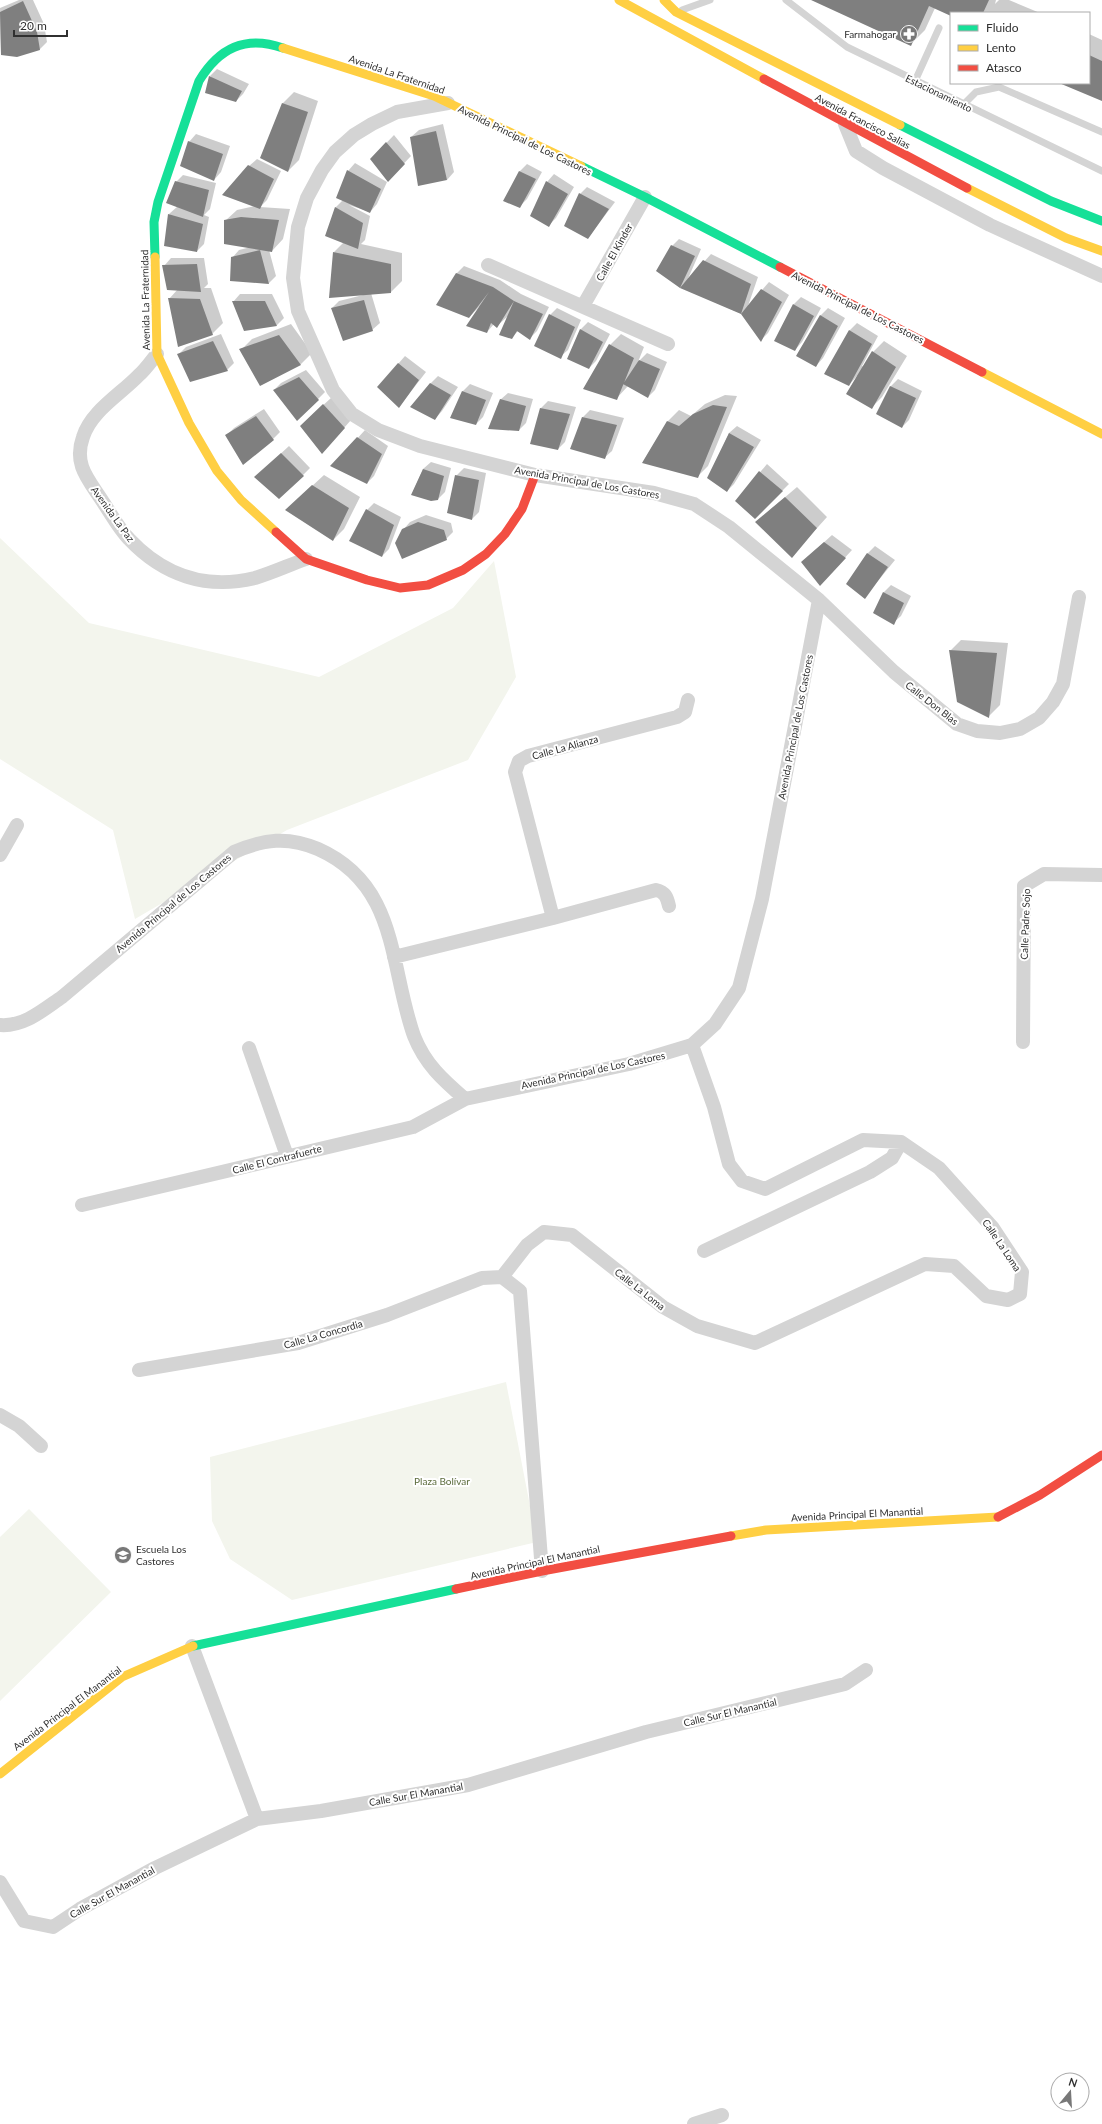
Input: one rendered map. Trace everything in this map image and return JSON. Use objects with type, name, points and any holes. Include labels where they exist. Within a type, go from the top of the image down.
[{"type":"street","name":"Avenida Francisco Salias","points":[[619,0],[934,172],[1066,238],[1102,251]]},
{"type":"street","name":"Avenida Francisco Salias","points":[[664,0],[676,12],[1050,201],[1102,221]]},
{"type":"street","name":"Avenida La Fraternidad","points":[[448,103],[434,96],[272,44],[249,43],[225,50],[208,64],[199,81],[158,202],[154,222],[157,354],[189,422],[217,471],[241,500],[306,558],[367,580],[400,588],[428,585],[463,570],[491,549],[505,534],[522,509],[535,475]]},
{"type":"street","name":"Avenida Principal de Los Castores","points":[[0,1026],[10,1026],[32,1018],[62,996],[234,852],[255,843],[278,841],[302,842],[337,858],[371,891],[388,930],[414,1035],[424,1056],[438,1076],[465,1099],[628,1064],[692,1045],[715,1024],[739,988],[762,899],[819,600],[729,527],[694,504],[654,493],[535,475],[420,446],[378,430],[352,414],[333,390],[298,311],[293,278],[298,228],[307,198],[322,170],[335,152],[354,135],[372,124],[397,112],[448,103],[645,197],[1102,434]]},
{"type":"street","points":[[845,124],[856,150],[882,168],[990,225],[1102,276]]},
{"type":"street","name":"Calle El Kinder","points":[[583,306],[645,197]]},
{"type":"street","points":[[488,265],[668,344]]},
{"type":"street","name":"Avenida La Paz","points":[[157,354],[140,374],[92,419],[83,436],[79,452],[82,469],[128,538],[153,561],[174,573],[197,580],[224,582],[255,578],[306,558]]},
{"type":"street","name":"Calle Don Blas","points":[[819,600],[894,672],[957,724],[977,731],[1000,733],[1020,729],[1039,718],[1053,702],[1063,684],[1079,597]]},
{"type":"street","name":"Calle La Alianza","points":[[553,918],[515,772],[520,761],[528,756],[677,717],[685,712],[688,700]]},
{"type":"street","points":[[0,855],[17,825]]},
{"type":"street","name":"Calle Padre Sojo","points":[[1023,1042],[1024,886],[1044,874],[1102,875]]},
{"type":"street","points":[[394,957],[553,918],[656,890],[662,891],[667,896],[669,906]]},
{"type":"street","points":[[692,1045],[714,1107],[729,1164],[742,1182],[766,1189],[863,1140],[901,1142],[892,1158],[870,1172],[704,1251]]},
{"type":"street","points":[[249,1048],[287,1156]]},
{"type":"street","name":"Calle El Contrafuerte","points":[[82,1205],[413,1127],[465,1099]]},
{"type":"street","name":"Calle La Loma","points":[[502,1277],[527,1245],[544,1232],[572,1235],[663,1307],[697,1326],[755,1343],[925,1264],[954,1266],[986,1296],[1008,1300],[1020,1294],[1022,1272],[993,1228],[939,1168],[901,1142]]},
{"type":"street","points":[[502,1277],[520,1291],[542,1571]]},
{"type":"street","name":"Calle La Concordia","points":[[139,1370],[298,1343],[387,1315],[482,1278],[502,1277]]},
{"type":"street","points":[[0,1415],[19,1426],[42,1446]]},
{"type":"street","name":"Avenida Principal El Manantial","points":[[0,1774],[122,1677],[192,1646],[636,1552],[766,1530],[999,1516],[1040,1495],[1102,1455]]},
{"type":"street","points":[[192,1646],[257,1819]]},
{"type":"street","name":"Calle Sur El Manantial","points":[[0,1882],[24,1921],[53,1927],[80,1909],[155,1868],[257,1819],[321,1811],[468,1785],[523,1767],[646,1732],[845,1684],[866,1670]]},
{"type":"street","points":[[694,2124],[722,2115]]},
{"type":"lane","points":[[676,12],[706,0]]},
{"type":"lane","name":"Estacionamiento","points":[[786,0],[847,47],[963,105],[1102,171]]},
{"type":"lane","points":[[915,81],[939,28]]},
{"type":"lane","points":[[963,105],[976,92],[999,87],[1102,132]]},
{"type":"green space","points":[[0,538],[89,623],[319,677],[453,608],[494,561],[516,677],[468,760],[287,830],[135,919],[113,830],[0,759]]},
{"type":"green space","name":"Plaza Bolívar","points":[[506,1382],[537,1542],[292,1600],[230,1559],[212,1521],[210,1457]]},
{"type":"green space","points":[[29,1509],[111,1592],[0,1701],[0,1537]]},
{"type":"building","points":[[811,0],[989,0],[983,12],[950,12],[950,16],[929,6],[911,46]]},
{"type":"building","points":[[23,1],[37,32],[40,50],[17,57],[1,55],[0,12]]},
{"type":"building","points":[[1090,55],[1102,61],[1102,101],[1061,84],[1090,84]]},
{"type":"building","points":[[209,76],[242,91],[236,102],[205,93]]},
{"type":"building","points":[[282,103],[308,112],[288,172],[260,158]]},
{"type":"building","points":[[436,131],[447,180],[418,186],[410,137]]},
{"type":"building","points":[[188,141],[223,154],[214,181],[180,166]]},
{"type":"building","points":[[386,142],[405,164],[388,182],[370,159]]},
{"type":"building","points":[[248,165],[274,179],[260,209],[222,195]]},
{"type":"building","points":[[347,170],[381,189],[370,213],[336,198]]},
{"type":"building","points":[[519,171],[536,179],[520,208],[503,201]]},
{"type":"building","points":[[175,181],[209,190],[203,217],[166,203]]},
{"type":"building","points":[[546,181],[568,194],[549,227],[530,216]]},
{"type":"building","points":[[579,193],[609,209],[588,239],[564,226]]},
{"type":"building","points":[[335,207],[363,223],[358,249],[325,236]]},
{"type":"building","points":[[168,214],[203,224],[197,252],[164,246]]},
{"type":"building","points":[[241,217],[279,220],[272,252],[224,244],[224,220]]},
{"type":"building","points":[[671,245],[695,256],[680,288],[656,271]]},
{"type":"building","points":[[260,250],[269,284],[230,281],[231,257]]},
{"type":"building","points":[[333,252],[391,264],[391,293],[329,298]]},
{"type":"building","points":[[703,260],[751,284],[741,314],[680,288]]},
{"type":"building","points":[[197,264],[201,292],[167,290],[162,265]]},
{"type":"building","points":[[456,273],[493,287],[514,301],[497,328],[491,323],[487,333],[466,326],[489,292],[469,318],[436,305]]},
{"type":"building","points":[[761,289],[782,302],[761,342],[741,314]]},
{"type":"building","points":[[168,298],[200,299],[213,335],[178,347]]},
{"type":"building","points":[[364,300],[373,331],[343,341],[331,308]]},
{"type":"building","points":[[232,301],[265,301],[277,326],[244,331]]},
{"type":"building","points":[[514,301],[543,314],[530,340],[517,331],[512,339],[499,335]]},
{"type":"building","points":[[793,304],[814,316],[795,351],[774,341]]},
{"type":"building","points":[[549,314],[575,327],[561,359],[534,346]]},
{"type":"building","points":[[820,315],[838,326],[816,367],[796,356]]},
{"type":"building","points":[[580,329],[603,342],[589,369],[567,359]]},
{"type":"building","points":[[849,330],[872,344],[849,386],[824,374]]},
{"type":"building","points":[[279,335],[301,365],[260,386],[239,349]]},
{"type":"building","points":[[213,341],[228,371],[190,382],[177,354]]},
{"type":"building","points":[[609,344],[634,358],[617,400],[583,389]]},
{"type":"building","points":[[872,351],[896,367],[872,409],[846,394]]},
{"type":"building","points":[[639,360],[660,369],[648,398],[623,384]]},
{"type":"building","points":[[398,363],[419,380],[399,408],[377,387]]},
{"type":"building","points":[[299,377],[319,400],[297,421],[273,390]]},
{"type":"building","points":[[430,383],[451,395],[435,420],[410,407]]},
{"type":"building","points":[[890,386],[916,398],[902,428],[876,414]]},
{"type":"building","points":[[462,391],[486,400],[476,425],[450,418]]},
{"type":"building","points":[[500,399],[526,406],[519,431],[488,429]]},
{"type":"building","points":[[323,404],[345,428],[322,454],[300,426]]},
{"type":"building","points":[[713,405],[727,407],[698,478],[642,463],[667,421],[679,426],[693,414]]},
{"type":"building","points":[[540,408],[570,414],[558,450],[530,444]]},
{"type":"building","points":[[256,416],[274,440],[243,465],[225,435]]},
{"type":"building","points":[[582,417],[617,425],[605,459],[570,449]]},
{"type":"building","points":[[729,433],[754,447],[727,492],[707,478]]},
{"type":"building","points":[[357,437],[382,454],[367,484],[330,466]]},
{"type":"building","points":[[281,453],[304,476],[279,499],[254,477]]},
{"type":"building","points":[[423,469],[444,476],[438,500],[431,501],[411,495]]},
{"type":"building","points":[[759,471],[783,491],[755,519],[735,501]]},
{"type":"building","points":[[455,475],[479,480],[472,520],[447,513]]},
{"type":"building","points":[[312,485],[349,508],[333,541],[285,510]]},
{"type":"building","points":[[785,497],[817,528],[792,558],[755,522]]},
{"type":"building","points":[[366,509],[394,525],[382,557],[349,541]]},
{"type":"building","points":[[418,522],[444,530],[447,540],[402,559],[395,543],[402,529]]},
{"type":"building","points":[[824,542],[846,558],[820,586],[801,562]]},
{"type":"building","points":[[867,553],[888,567],[865,599],[846,584]]},
{"type":"building","points":[[883,592],[904,603],[894,625],[873,613]]},
{"type":"building","points":[[949,650],[997,653],[989,718],[957,702]]},
{"type":"traffic: fast","points":[[155,257],[154,222],[158,202],[199,81],[215,60],[234,47],[257,43],[269,44],[283,48]]},
{"type":"traffic: fast","points":[[900,125],[1051,201],[1102,221]]},
{"type":"traffic: fast","points":[[581,166],[645,197],[780,267]]},
{"type":"traffic: fast","points":[[193,1646],[456,1589]]},
{"type":"traffic: slow","points":[[619,0],[764,79]]},
{"type":"traffic: slow","points":[[664,0],[676,12],[900,125]]},
{"type":"traffic: slow","points":[[283,48],[434,96],[581,166]]},
{"type":"traffic: slow","points":[[967,188],[1066,238],[1102,251]]},
{"type":"traffic: slow","points":[[155,257],[157,354],[189,423],[217,471],[241,500],[276,532]]},
{"type":"traffic: slow","points":[[982,372],[1102,434]]},
{"type":"traffic: slow","points":[[731,1536],[766,1530],[998,1517]]},
{"type":"traffic: slow","points":[[0,1774],[122,1677],[193,1646]]},
{"type":"traffic: jam","points":[[764,79],[967,188]]},
{"type":"traffic: jam","points":[[780,267],[982,372]]},
{"type":"traffic: jam","points":[[276,532],[306,559],[367,580],[400,588],[428,585],[463,570],[486,554],[505,534],[522,509],[535,475]]},
{"type":"traffic: jam","points":[[998,1517],[1040,1495],[1102,1455]]},
{"type":"traffic: jam","points":[[456,1589],[542,1571],[731,1536]]},
{"type":"place","name":"Farmahogar","points":[[909,34]]},
{"type":"place","name":"Escuela Los Castores","points":[[123,1555]]}]
